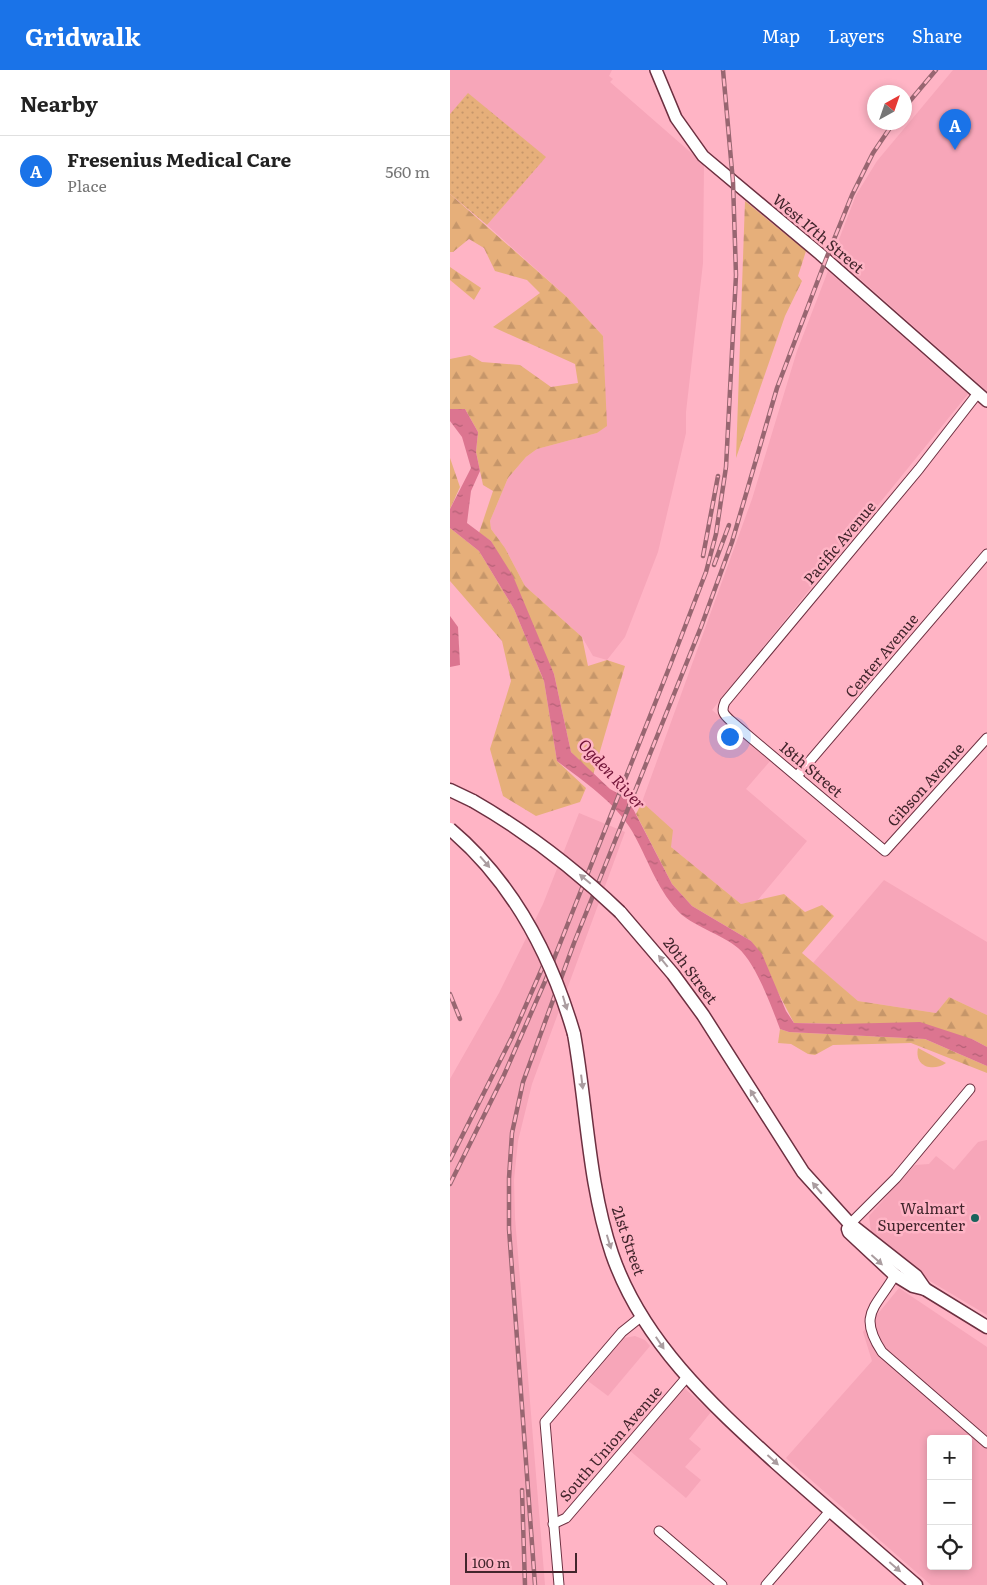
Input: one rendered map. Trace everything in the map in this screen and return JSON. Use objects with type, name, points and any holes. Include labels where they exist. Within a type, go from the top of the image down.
[{"type":"main road","name":"20th Street","points":[[450,790],[509,822],[548,849],[620,912],[673,974],[703,1015],[802,1172],[850,1224],[916,1276],[925,1289]]},
{"type":"main road","name":"21st Street","points":[[450,828],[481,858],[502,883],[539,940],[564,999],[574,1034],[596,1193],[603,1224],[612,1255],[642,1316],[687,1378],[708,1401],[916,1585]]},
{"type":"main road","name":"20th Street","points":[[850,1224],[848,1232],[895,1275],[913,1286],[925,1289],[987,1327]]},
{"type":"street","name":"West 17th Street","points":[[656,70],[676,118],[703,156],[826,259],[983,397]]},
{"type":"street","name":"Pacific Avenue","points":[[722,709],[725,702],[983,397]]},
{"type":"street","name":"Center Avenue","points":[[797,776],[987,554]]},
{"type":"street","name":"18th Street","points":[[722,709],[724,715],[730,721],[885,851]]},
{"type":"street","name":"Gibson Avenue","points":[[885,851],[987,738]]},
{"type":"street","points":[[850,1224],[896,1178],[970,1089]]},
{"type":"street","points":[[895,1275],[871,1313],[869,1327],[872,1337],[882,1352],[987,1443]]},
{"type":"street","points":[[559,1585],[545,1422],[622,1332],[642,1316]]},
{"type":"street","name":"South Union Avenue","points":[[553,1524],[566,1518],[687,1378]]},
{"type":"street","points":[[766,1585],[830,1510]]},
{"type":"street","points":[[659,1531],[722,1585]]},
{"type":"shaded area","points":[[450,70],[612,70],[609,76],[613,79],[610,82],[704,164],[703,263],[686,412],[686,433],[658,552],[625,637],[607,660],[593,656],[582,637],[525,586],[505,548],[491,529],[490,521],[508,478],[526,457],[537,449],[597,433],[606,426],[603,336],[568,298],[487,225],[545,157],[468,94],[450,114]]},
{"type":"shaded area","points":[[953,70],[987,70],[987,391],[833,255],[856,195],[877,161],[903,130],[912,130],[912,119]]},
{"type":"shaded area","points":[[828,271],[968,394],[712,710],[771,760],[746,789],[807,841],[757,901],[741,904],[671,847],[642,802],[752,499],[797,351]]},
{"type":"shaded area","points":[[579,813],[625,832],[532,1084],[518,1141],[514,1180],[515,1218],[545,1585],[450,1585],[450,1079],[499,993],[543,904]]},
{"type":"shaded area","points":[[884,880],[987,942],[987,1015],[949,997],[936,1013],[858,1001],[813,963]]},
{"type":"shaded area","points":[[987,1140],[987,1315],[930,1281],[871,1232],[869,1216],[915,1165],[929,1164],[936,1156],[954,1170],[978,1142]]},
{"type":"shaded area","points":[[899,1288],[987,1347],[987,1585],[931,1585],[786,1458],[872,1361],[863,1332]]},
{"type":"shaded area","points":[[635,1336],[645,1340],[650,1346],[608,1396],[588,1381],[624,1338]]},
{"type":"shaded area","points":[[683,1387],[711,1412],[689,1439],[701,1449],[685,1467],[701,1480],[686,1498],[629,1450]]},
{"type":"green space","points":[[468,93],[546,157],[487,225],[450,194],[450,114]]},
{"type":"green space","points":[[450,194],[568,298],[603,336],[607,426],[597,433],[537,449],[526,457],[508,478],[490,521],[491,529],[505,548],[525,586],[582,637],[588,666],[607,660],[625,666],[593,775],[571,752],[554,674],[491,541],[479,533],[493,491],[483,485],[476,452],[478,432],[465,409],[450,409],[450,359],[470,355],[482,362],[520,365],[551,387],[578,383],[575,364],[493,327],[540,293],[527,280],[495,271],[484,248],[469,239],[453,252],[450,252]]},
{"type":"green space","points":[[745,201],[806,251],[798,276],[802,281],[785,316],[736,458]]},
{"type":"green space","points":[[450,267],[481,288],[474,300],[450,280]]},
{"type":"green space","points":[[450,458],[460,487],[450,509]]},
{"type":"green space","points":[[450,528],[479,551],[514,609],[544,681],[557,761],[586,788],[580,802],[536,816],[503,796],[490,749],[511,681],[502,641],[450,581]]},
{"type":"green space","points":[[642,802],[673,830],[671,847],[741,904],[784,894],[805,912],[822,905],[834,916],[802,953],[858,1001],[936,1013],[949,997],[987,1015],[987,1047],[972,1039],[839,1024],[794,1023],[751,941],[692,906],[672,884],[636,814]]},
{"type":"green space","points":[[780,1029],[789,1032],[925,1039],[987,1066],[987,1073],[911,1043],[833,1045],[815,1055],[808,1054],[791,1044],[778,1043]]},
{"type":"green space","points":[[918,1048],[946,1063],[936,1067],[926,1066],[919,1060]]},
{"type":"water","points":[[450,409],[465,409],[478,432],[476,452],[480,471],[471,491],[467,523],[491,541],[513,576],[554,674],[571,752],[610,789],[628,799],[672,884],[692,906],[751,941],[762,954],[786,1011],[794,1023],[920,1022],[972,1039],[987,1047],[987,1066],[925,1039],[789,1032],[780,1029],[763,986],[745,955],[724,938],[690,921],[677,910],[657,882],[625,820],[608,801],[557,761],[544,681],[514,609],[479,551],[450,528],[450,509],[471,468],[462,437],[450,421]]},
{"type":"water","points":[[450,616],[458,627],[460,665],[450,667]]},
{"type":"railway","points":[[450,1184],[504,1075],[546,979],[706,572],[716,534],[726,467],[736,275],[733,182],[723,70]]},
{"type":"railway","points":[[912,98],[936,70]]},
{"type":"railway","points":[[535,1585],[509,1229],[509,1178],[512,1133],[523,1082],[574,943],[701,627],[732,542],[777,388],[826,259],[852,195],[873,153],[889,130]]},
{"type":"railway","points":[[703,556],[718,476]]},
{"type":"railway","points":[[714,565],[729,525]]},
{"type":"railway","points":[[450,1160],[512,1037],[547,957]]},
{"type":"railway","points":[[450,994],[460,1019]]},
{"type":"railway","points":[[522,1490],[525,1585]]},
{"type":"place","name":"Fresenius Medical Care","points":[[955,150]]},
{"type":"place","name":"Walmart Supercenter","points":[[975,1218]]},
{"type":"water label","name":"Ogden River","points":[[612,774]]}]
